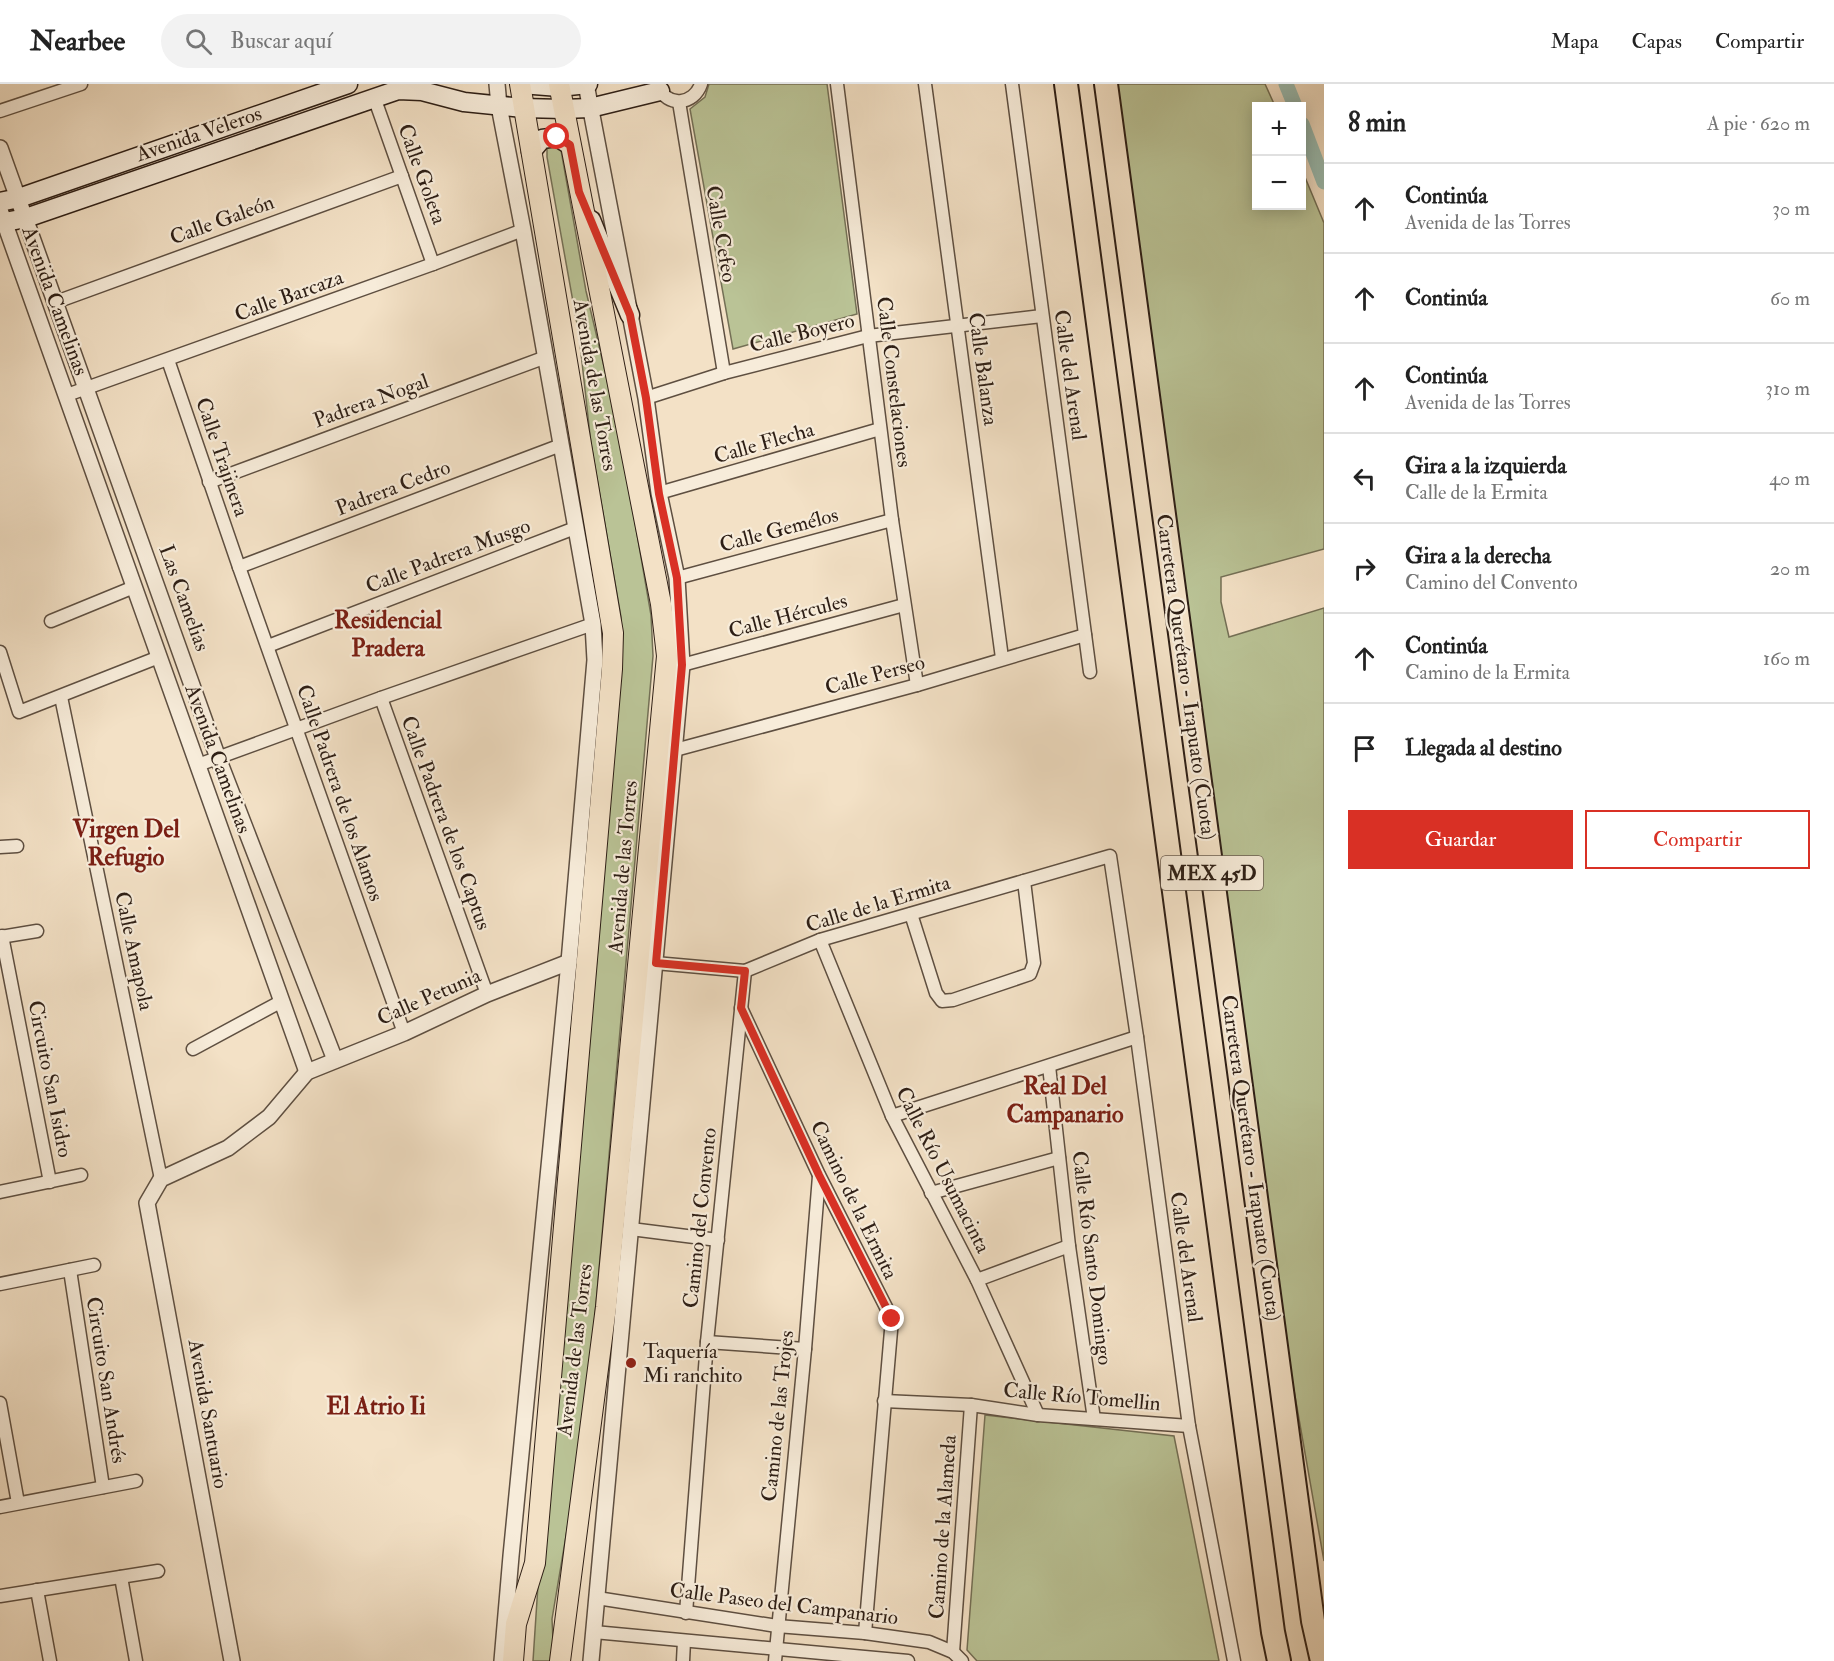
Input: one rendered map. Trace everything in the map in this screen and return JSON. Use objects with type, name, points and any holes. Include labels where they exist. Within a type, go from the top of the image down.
[{"type":"highway","name":"Carretera Querétaro - Irapuato (Cuota)","points":[[1066,84],[1273,1632],[1279,1661]]},
{"type":"highway","name":"Carretera Querétaro - Irapuato (Cuota)","points":[[1106,84],[1312,1609],[1322,1661]]},
{"type":"main road","name":"Avenida Veleros","points":[[0,202],[19,198],[348,84]]},
{"type":"main road","points":[[520,84],[587,84]]},
{"type":"main road","name":"Avenida de las Torres","points":[[513,1661],[516,1624],[535,1563],[613,660],[613,633],[520,84]]},
{"type":"main road","name":"Avenida de las Torres","points":[[559,85],[662,604],[667,656],[606,1307],[560,1661]]},
{"type":"main road","name":"Avenida Veleros","points":[[1,219],[26,218],[374,97],[396,87],[464,102],[523,108],[563,109],[590,108],[659,88]]},
{"type":"main road","points":[[531,152],[542,139],[557,137],[570,145]]},
{"type":"main road","points":[[579,192],[630,315]]},
{"type":"street","points":[[0,111],[81,84]]},
{"type":"street","name":"Avenida de las Torres","points":[[497,84],[499,106],[524,230],[593,624],[595,660],[569,962],[502,1661]]},
{"type":"street","name":"Avenida de las Torres","points":[[587,84],[646,398],[659,494],[677,578],[682,665],[591,1661]]},
{"type":"street","points":[[659,88],[672,100],[679,102],[693,98],[701,84]]},
{"type":"street","name":"Calle Constelaciones","points":[[837,84],[880,429],[917,685]]},
{"type":"street","name":"Calle Balanza","points":[[926,84],[1002,658]]},
{"type":"street","name":"Calle del Arenal","points":[[1012,84],[1090,672]]},
{"type":"street","name":"Calle Goleta","points":[[374,97],[433,264]]},
{"type":"street","name":"Calle Cefeo","points":[[679,102],[724,373]]},
{"type":"street","name":"Las Camelias","points":[[0,148],[218,758],[335,1060]]},
{"type":"street","name":"Calle Galeón","points":[[56,302],[402,176]]},
{"type":"street","name":"Avenida Camelinas","points":[[1,219],[67,395],[307,1072]]},
{"type":"street","name":"Calle Barcaza","points":[[67,395],[524,230]]},
{"type":"street","name":"Calle Boyero","points":[[646,398],[724,373],[868,336],[1042,316]]},
{"type":"street","name":"Padrera Nogal","points":[[209,482],[546,357]]},
{"type":"street","name":"Calle Trajinera","points":[[168,360],[239,567]]},
{"type":"street","name":"Calle Flecha","points":[[659,494],[880,429]]},
{"type":"street","name":"Padrera Cedro","points":[[239,567],[561,445]]},
{"type":"street","name":"Calle Gemélos","points":[[677,578],[892,519]]},
{"type":"street","name":"Calle Padrera Musgo","points":[[268,646],[575,528]]},
{"type":"street","name":"Calle Padrera de los Alamos","points":[[239,567],[404,1032]]},
{"type":"street","points":[[51,621],[134,587]]},
{"type":"street","name":"Calle Hércules","points":[[682,665],[904,605]]},
{"type":"street","points":[[198,765],[593,624]]},
{"type":"street","name":"Calle Perseo","points":[[675,750],[917,685],[1085,635]]},
{"type":"street","points":[[0,652],[19,712],[159,657]]},
{"type":"street","name":"Calle Amapola","points":[[61,697],[161,1179]]},
{"type":"street","name":"Calle Padrera de los Captus","points":[[381,698],[488,994]]},
{"type":"street","points":[[0,847],[17,846]]},
{"type":"street","name":"Calle del Arenal","points":[[1110,856],[1137,1037],[1189,1426],[1234,1661]]},
{"type":"street","name":"Calle de la Ermita","points":[[656,963],[745,971],[820,940],[1110,856]]},
{"type":"street","points":[[911,914],[936,993],[942,1001],[953,1000],[1030,974],[1034,963],[1024,881]]},
{"type":"street","points":[[1,936],[37,930]]},
{"type":"street","name":"Circuito San Isidro","points":[[0,1192],[50,1182],[1,936]]},
{"type":"street","name":"Calle Río Usumacinta","points":[[820,940],[892,1116],[977,1280],[1038,1415]]},
{"type":"street","name":"Calle Petunia","points":[[307,1072],[488,994],[569,962]]},
{"type":"street","name":"Camino del Convento","points":[[686,1613],[707,1342],[745,971]]},
{"type":"street","points":[[193,1049],[282,1001]]},
{"type":"street","name":"Camino de la Ermita","points":[[741,1008],[819,1175],[892,1319],[865,1633]]},
{"type":"street","points":[[892,1116],[1137,1037]]},
{"type":"street","name":"Calle Río Santo Domingo","points":[[1049,1065],[1069,1246],[1094,1419]]},
{"type":"street","points":[[161,1179],[228,1148],[269,1117],[307,1072]]},
{"type":"street","points":[[931,1193],[1059,1158]]},
{"type":"street","points":[[50,1182],[81,1175]]},
{"type":"street","name":"Camino de las Trojes","points":[[775,1654],[805,1349],[819,1175]]},
{"type":"street","name":"Avenida Santuario","points":[[161,1179],[147,1203],[232,1661]]},
{"type":"street","points":[[632,1229],[718,1240]]},
{"type":"street","points":[[977,1280],[1069,1246]]},
{"type":"street","points":[[70,1270],[94,1265]]},
{"type":"street","name":"Circuito San Andrés","points":[[0,1284],[70,1270],[103,1487],[0,1507]]},
{"type":"street","points":[[707,1342],[805,1349]]},
{"type":"street","name":"Calle Río Tomellin","points":[[884,1401],[971,1405],[1038,1415],[1189,1426]]},
{"type":"street","points":[[0,1403],[18,1503]]},
{"type":"street","name":"Camino de la Alameda","points":[[957,1657],[971,1405]]},
{"type":"street","points":[[103,1487],[136,1481]]},
{"type":"street","points":[[0,1596],[158,1571]]},
{"type":"street","points":[[121,1577],[136,1661]]},
{"type":"street","points":[[37,1590],[50,1661]]},
{"type":"street","name":"Calle Paseo del Campanario","points":[[597,1598],[777,1626],[865,1633],[929,1642],[957,1657]]},
{"type":"street","name":"Calle Paseo del Campanario","points":[[594,1632],[684,1641],[775,1654],[908,1661]]},
{"type":"street","points":[[683,1661],[684,1641]]},
{"type":"green space","points":[[709,84],[827,84],[857,314],[733,349],[690,109],[705,97]]},
{"type":"green space","points":[[1116,84],[1265,84],[1273,102],[1252,102],[1252,210],[1306,210],[1306,180],[1324,223],[1324,549],[1221,577],[1221,602],[1229,637],[1324,608],[1324,1561],[1286,1345]]},
{"type":"green space","points":[[552,145],[561,150],[586,291],[619,430],[651,615],[653,656],[586,1417],[552,1619],[554,1661],[533,1661],[538,1585],[597,958],[622,649],[621,617],[591,444],[579,335],[547,157],[547,149]]},
{"type":"green space","points":[[985,1415],[1174,1436],[1219,1661],[977,1661],[967,1650]]},
{"type":"waterway","points":[[1286,84],[1293,102]]},
{"type":"waterway","points":[[1306,135],[1324,182]]},
{"type":"place","name":"Taquería Mi ranchito","points":[[631,1363]]},
{"type":"district","name":"Residencial Pradera","points":[[388,634]]},
{"type":"district","name":"Virgen Del Refugio","points":[[126,843]]},
{"type":"district","name":"Real Del Campanario","points":[[1065,1100]]},
{"type":"district","name":"El Atrio Ii","points":[[376,1406]]},
{"type":"route","points":[[557,137],[570,145],[579,192],[630,315],[646,398],[659,494],[677,578],[682,665],[656,963],[745,971],[741,1008],[819,1175],[892,1319]]}]
